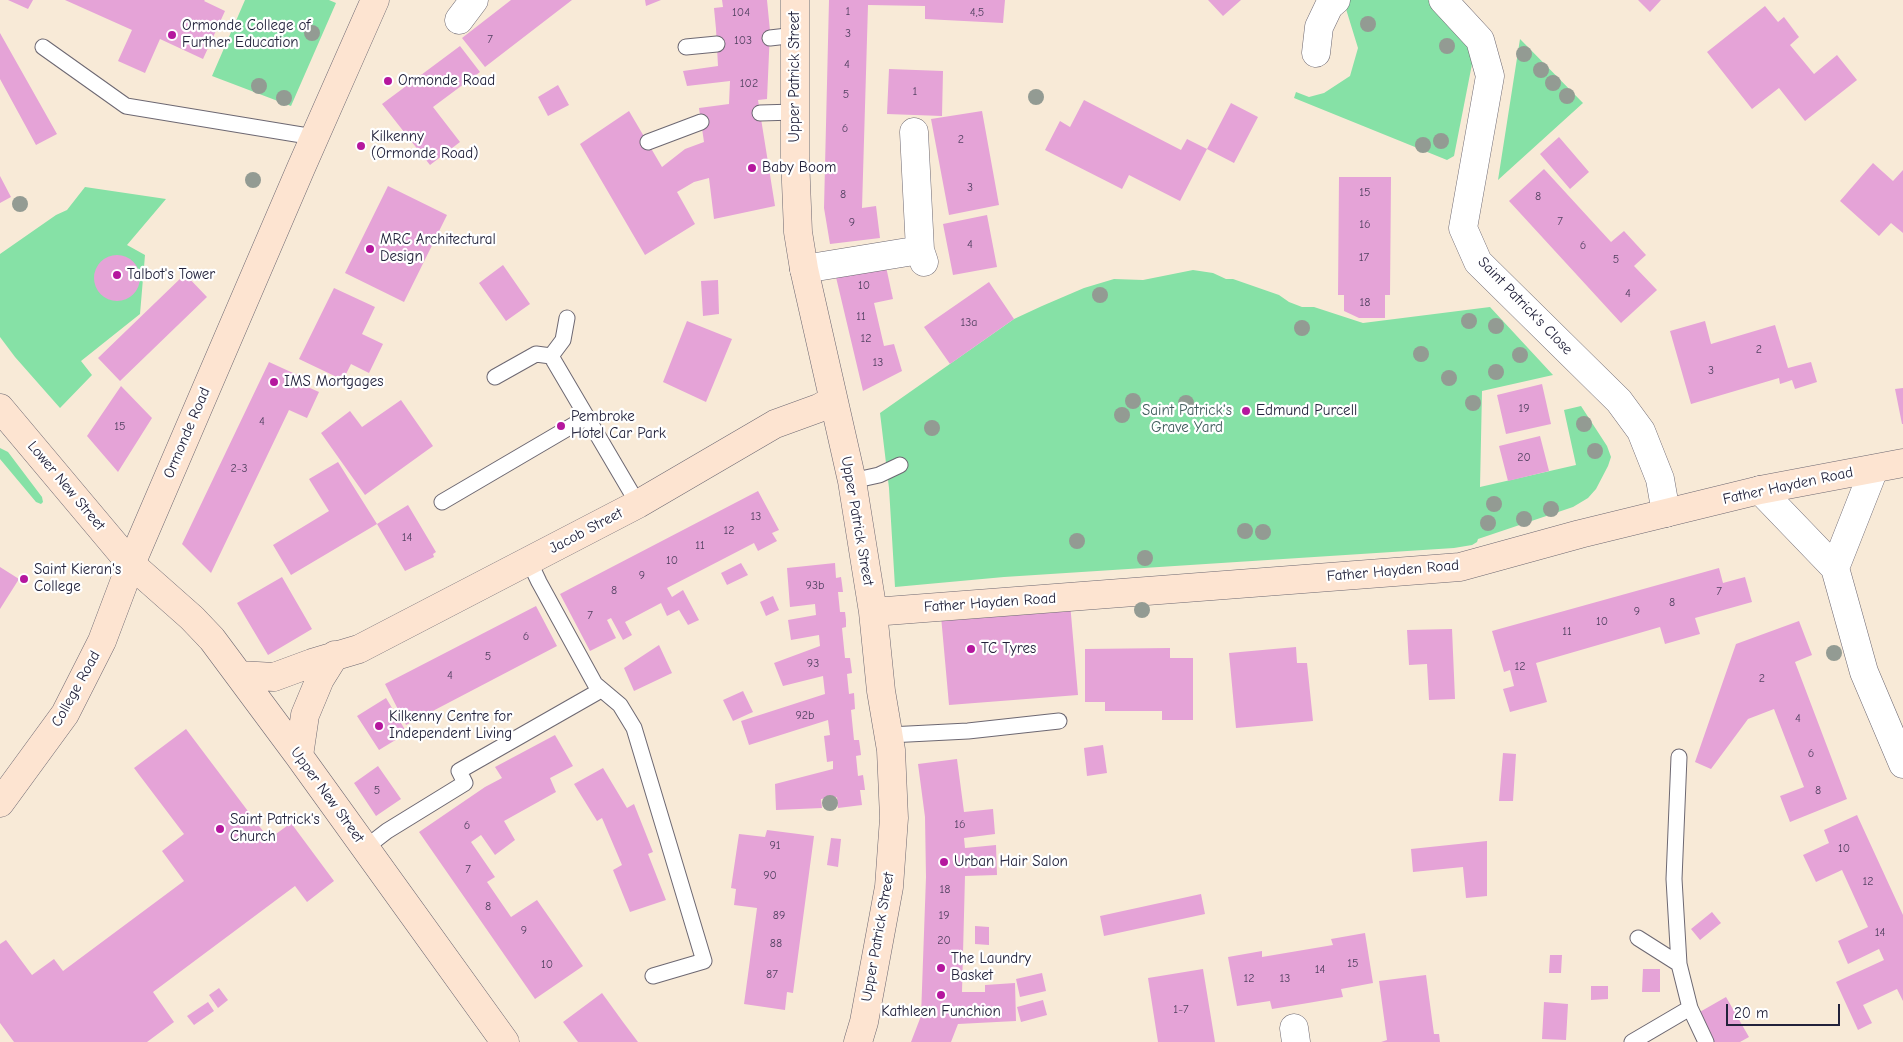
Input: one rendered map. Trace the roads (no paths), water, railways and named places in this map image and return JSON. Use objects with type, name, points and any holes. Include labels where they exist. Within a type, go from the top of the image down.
[{"type":"street","name":"Ormonde Road","points":[[131,564],[314,137],[375,0]]},
{"type":"street","name":"Upper Patrick Street","points":[[796,0],[783,36],[795,112],[798,232],[804,269],[852,481],[873,612],[881,691],[891,750],[894,818],[889,887],[864,1022],[858,1042]]},
{"type":"street","points":[[1316,53],[1319,27],[1329,6],[1336,0]]},
{"type":"street","name":"Saint Patrick's Close","points":[[1443,0],[1480,40],[1490,76],[1463,228],[1478,262],[1619,401],[1641,430],[1660,479],[1666,513]]},
{"type":"street","points":[[804,269],[922,256],[914,132]]},
{"type":"street","name":"Jacob Street","points":[[240,675],[274,678],[335,655],[359,649],[638,504],[775,424],[819,408],[833,400]]},
{"type":"street","name":"Lower New Street","points":[[0,408],[131,564]]},
{"type":"street","name":"Father Hayden Road","points":[[873,612],[1460,567],[1760,490],[1903,463]]},
{"type":"street","points":[[1835,568],[1874,469]]},
{"type":"street","points":[[1760,490],[1835,568],[1864,672],[1903,764]]},
{"type":"street","name":"Upper New Street","points":[[131,564],[192,618],[212,639],[299,756],[505,1042]]},
{"type":"street","name":"College Road","points":[[0,803],[65,714],[102,641],[131,564]]},
{"type":"street","points":[[299,756],[305,715],[320,679],[335,655]]},
{"type":"lane","points":[[686,47],[717,44]]},
{"type":"lane","points":[[43,47],[126,106],[314,137]]},
{"type":"lane","points":[[760,113],[795,112]]},
{"type":"lane","points":[[648,142],[701,122]]},
{"type":"lane","points":[[551,356],[563,340],[567,318]]},
{"type":"lane","points":[[495,377],[536,354],[551,356]]},
{"type":"lane","points":[[551,356],[638,504]]},
{"type":"lane","points":[[442,502],[587,417]]},
{"type":"lane","points":[[852,481],[878,475],[900,465]]},
{"type":"lane","points":[[529,561],[595,684],[620,705],[634,728],[704,961],[653,976]]},
{"type":"lane","points":[[365,848],[387,831],[465,783],[459,771],[601,690]]},
{"type":"lane","points":[[889,735],[968,731],[1059,721]]},
{"type":"lane","points":[[1679,758],[1674,879],[1679,964],[1690,1008],[1706,1042]]},
{"type":"lane","points":[[1638,938],[1679,964]]},
{"type":"lane","points":[[1632,1042],[1690,1008]]},
{"type":"place","name":"Ormonde College of Further Education","points":[[172,35]]},
{"type":"place","name":"Ormonde Road","points":[[388,81]]},
{"type":"place","name":"Kilkenny (Ormonde Road)","points":[[361,146]]},
{"type":"place","name":"Baby Boom","points":[[752,168]]},
{"type":"place","name":"MRC Architectural Design","points":[[370,249]]},
{"type":"place","name":"Talbot's Tower","points":[[117,275]]},
{"type":"place","name":"IMS Mortgages","points":[[274,382]]},
{"type":"place","name":"Edmund Purcell","points":[[1246,411]]},
{"type":"place","name":"Pembroke Hotel Car Park","points":[[561,426]]},
{"type":"place","name":"Saint Kieran's College","points":[[24,579]]},
{"type":"place","name":"TC Tyres","points":[[971,649]]},
{"type":"place","name":"Kilkenny Centre for Independent Living","points":[[379,726]]},
{"type":"place","name":"Saint Patrick's Church","points":[[220,829]]},
{"type":"place","name":"Urban Hair Salon","points":[[944,862]]},
{"type":"place","name":"The Laundry Basket","points":[[941,968]]},
{"type":"place","name":"Kathleen Funchion","points":[[941,995]]},
{"type":"park label","name":"Saint Patrick's Grave Yard","points":[[1187,420]]}]
